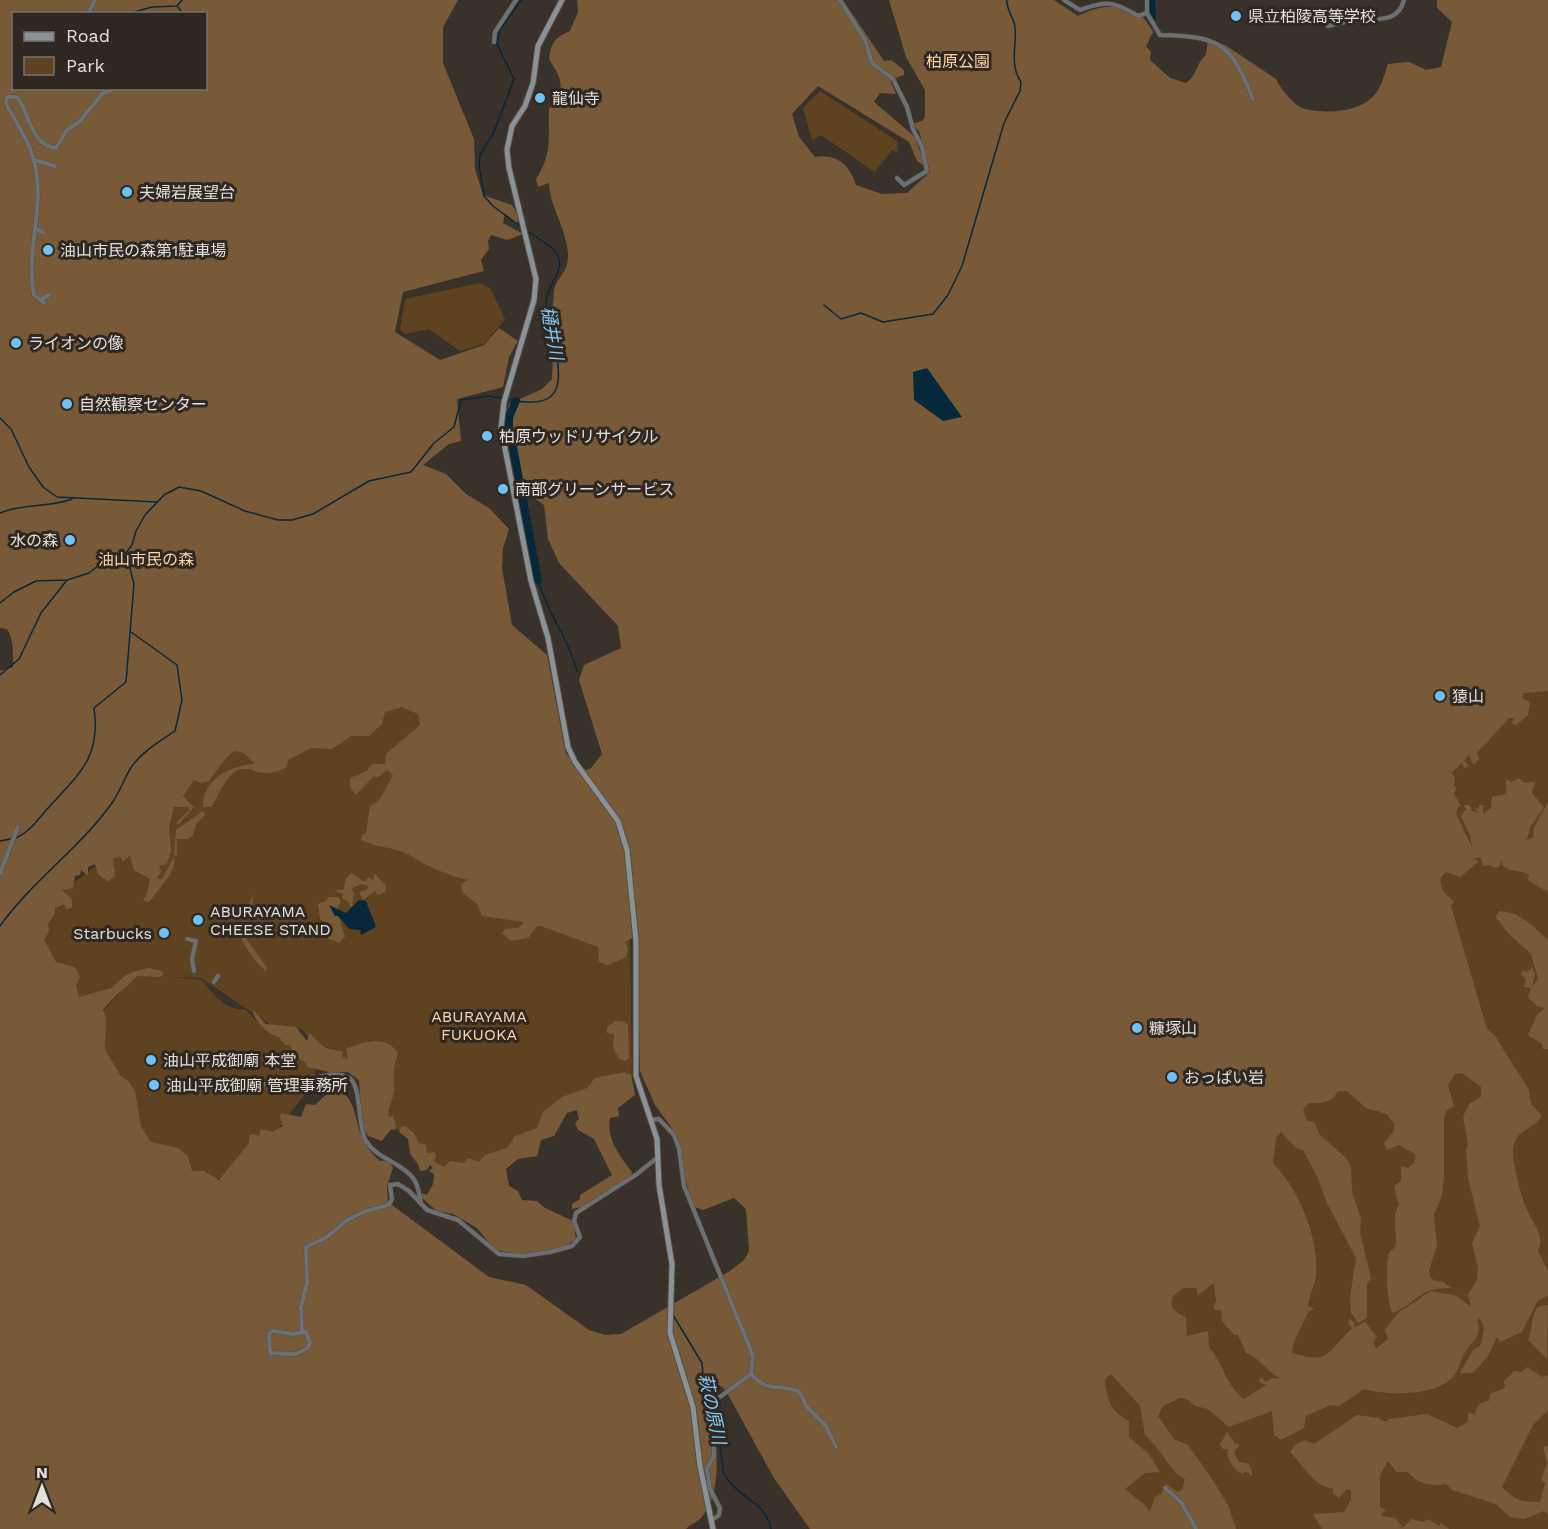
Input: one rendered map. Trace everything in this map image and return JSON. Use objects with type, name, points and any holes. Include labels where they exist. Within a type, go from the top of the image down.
[{"type":"street","points":[[494,42],[495,32],[516,0]]},
{"type":"street","points":[[562,0],[538,46],[533,83],[509,135],[509,168],[536,279],[506,393],[501,421],[531,581],[548,638],[568,747],[575,762],[600,795],[623,833],[628,854],[636,944],[636,1076],[651,1120],[658,1158],[659,1185],[672,1264],[670,1333],[693,1407],[700,1466],[713,1529]]},
{"type":"street","points":[[840,0],[865,40],[872,63],[893,79],[907,107],[912,129],[918,136],[927,171],[908,185],[904,185],[897,178]]},
{"type":"street","points":[[1064,0],[1080,10],[1097,3],[1114,2],[1138,16],[1147,13]]},
{"type":"street","points":[[1147,0],[1147,13],[1160,35],[1187,36],[1220,46],[1232,53],[1253,99]]},
{"type":"street","points":[[1328,26],[1355,20],[1386,19],[1402,9],[1404,0]]},
{"type":"street","points":[[49,295],[43,302],[34,295],[32,279],[38,192],[34,160],[29,141],[6,103],[7,97],[17,97],[29,126],[44,143],[56,148],[66,131],[80,121],[103,93],[111,90]]},
{"type":"street","points":[[34,160],[55,166]]},
{"type":"street","points":[[37,229],[43,232]]},
{"type":"street","points":[[0,873],[18,827]]},
{"type":"street","points":[[187,939],[196,941],[192,959],[195,971]]},
{"type":"street","points":[[214,982],[218,976]]},
{"type":"street","points":[[262,1084],[299,1083],[322,1075],[344,1076],[353,1080],[357,1087],[358,1112],[366,1142],[388,1161],[413,1177],[422,1204]]},
{"type":"street","points":[[651,1120],[659,1119],[674,1135],[679,1148],[684,1186],[752,1350],[754,1362],[751,1374],[713,1402],[714,1456],[707,1469],[710,1490],[720,1508],[719,1515],[711,1521]]},
{"type":"street","points":[[302,1331],[302,1307],[307,1282],[306,1247],[327,1237],[357,1215],[389,1206],[392,1199],[390,1185],[398,1185],[409,1191],[427,1210],[458,1220],[499,1254],[516,1256],[545,1254],[575,1243],[580,1233],[574,1221],[576,1213],[658,1158]]},
{"type":"street","points":[[273,1331],[293,1334],[302,1331],[306,1332],[310,1343],[302,1352],[269,1352],[269,1334],[273,1331]]},
{"type":"street","points":[[751,1374],[759,1383],[766,1386],[800,1392],[806,1406],[826,1426],[836,1447]]},
{"type":"street","points":[[1166,1488],[1181,1502],[1196,1529]]},
{"type":"green space","points":[[0,0],[458,0],[443,27],[443,63],[474,139],[475,169],[483,195],[512,205],[519,217],[517,223],[505,214],[503,223],[523,234],[507,240],[491,235],[488,241],[489,249],[481,260],[484,271],[403,292],[395,332],[440,360],[484,345],[499,328],[518,341],[509,357],[503,387],[457,399],[461,441],[449,444],[423,465],[446,474],[466,494],[489,508],[509,529],[503,548],[502,568],[512,625],[547,655],[566,754],[586,770],[591,768],[602,754],[579,680],[584,665],[621,648],[618,626],[559,563],[548,539],[544,505],[517,486],[505,420],[509,404],[542,389],[552,379],[554,291],[568,261],[568,254],[549,183],[538,187],[536,179],[547,153],[549,109],[558,95],[561,84],[549,59],[550,53],[557,38],[570,31],[578,12],[577,0],[843,0],[884,61],[891,60],[904,70],[904,75],[890,80],[896,94],[880,93],[874,102],[915,137],[925,166],[917,161],[909,142],[818,86],[792,114],[799,137],[815,157],[836,159],[846,166],[856,185],[882,194],[907,193],[930,172],[919,131],[911,124],[922,121],[925,117],[925,90],[906,57],[889,0],[1054,0],[1078,16],[1110,6],[1130,9],[1139,14],[1153,32],[1146,46],[1151,52],[1150,60],[1170,78],[1186,83],[1190,80],[1206,55],[1208,39],[1225,45],[1276,79],[1288,97],[1301,108],[1314,111],[1335,111],[1355,107],[1372,98],[1380,87],[1388,64],[1409,62],[1426,70],[1441,67],[1452,22],[1437,8],[1437,0],[1548,0],[1548,691],[1524,693],[1522,698],[1530,702],[1528,715],[1516,725],[1512,723],[1514,718],[1509,718],[1477,753],[1479,758],[1476,763],[1473,764],[1469,755],[1464,761],[1469,766],[1464,768],[1462,763],[1451,773],[1455,777],[1454,794],[1461,806],[1458,807],[1456,814],[1472,847],[1470,835],[1461,816],[1466,809],[1464,805],[1469,805],[1472,809],[1469,810],[1479,813],[1473,807],[1478,809],[1479,805],[1483,805],[1483,814],[1491,808],[1492,797],[1506,794],[1506,779],[1511,782],[1519,778],[1524,783],[1535,782],[1532,793],[1544,808],[1530,827],[1527,840],[1533,838],[1534,828],[1548,802],[1548,892],[1528,880],[1529,875],[1502,865],[1502,859],[1499,867],[1494,868],[1491,865],[1483,866],[1481,858],[1474,858],[1478,862],[1460,877],[1446,872],[1441,877],[1441,886],[1454,902],[1451,906],[1487,1029],[1495,1036],[1529,1090],[1531,1104],[1542,1115],[1535,1124],[1518,1137],[1513,1155],[1523,1199],[1539,1236],[1538,1251],[1548,1271],[1548,1296],[1538,1300],[1522,1332],[1500,1342],[1497,1337],[1488,1356],[1473,1373],[1460,1373],[1473,1350],[1480,1346],[1484,1326],[1477,1317],[1479,1330],[1476,1338],[1464,1354],[1454,1376],[1442,1385],[1421,1392],[1409,1393],[1364,1389],[1339,1406],[1330,1405],[1306,1416],[1304,1428],[1281,1440],[1274,1435],[1272,1411],[1229,1427],[1208,1409],[1195,1406],[1185,1398],[1163,1406],[1158,1416],[1174,1439],[1188,1445],[1210,1476],[1228,1505],[1236,1529],[810,1529],[774,1478],[726,1391],[721,1386],[712,1385],[704,1392],[713,1421],[717,1456],[714,1491],[709,1506],[701,1518],[686,1529],[0,1529],[0,671],[13,667],[12,642],[7,629],[0,628]],"holes":[[[402,707],[418,714],[420,725],[386,754],[385,764],[372,764],[367,771],[350,778],[350,787],[356,795],[374,776],[377,778],[387,770],[393,775],[380,799],[370,806],[366,833],[362,835],[361,840],[404,852],[437,870],[468,880],[461,884],[462,892],[477,904],[482,916],[524,922],[518,928],[505,929],[502,933],[511,941],[528,938],[537,926],[541,926],[598,947],[599,962],[608,965],[626,957],[628,949],[625,942],[632,938],[637,941],[640,1071],[655,1105],[671,1127],[691,1200],[695,1207],[703,1210],[734,1198],[746,1209],[749,1251],[744,1260],[730,1271],[621,1334],[605,1335],[589,1330],[526,1285],[489,1277],[388,1202],[387,1186],[393,1168],[388,1160],[380,1161],[364,1142],[352,1104],[338,1090],[328,1093],[315,1105],[306,1104],[301,1117],[281,1113],[283,1126],[272,1132],[261,1129],[259,1136],[250,1134],[249,1143],[219,1180],[204,1171],[192,1171],[188,1156],[178,1148],[151,1142],[141,1127],[135,1091],[121,1076],[105,1050],[106,1017],[103,1010],[137,976],[159,977],[164,975],[162,971],[149,968],[136,971],[126,975],[111,988],[79,997],[76,985],[80,977],[75,967],[56,962],[44,940],[49,932],[48,923],[55,914],[55,908],[64,904],[66,909],[72,908],[72,899],[62,890],[73,888],[75,876],[80,875],[81,870],[88,876],[88,867],[95,864],[98,874],[108,882],[115,876],[113,859],[120,856],[123,862],[130,855],[134,870],[150,879],[147,894],[143,900],[149,902],[170,875],[175,862],[173,859],[162,879],[157,878],[161,871],[159,866],[167,864],[171,851],[169,828],[174,807],[187,807],[190,810],[176,823],[179,824],[194,807],[183,796],[194,780],[202,783],[209,781],[234,751],[244,753],[255,764],[236,767],[219,776],[207,789],[203,807],[211,807],[226,781],[238,770],[251,769],[263,773],[278,771],[287,767],[288,760],[311,748],[332,749],[351,736],[369,736],[382,724],[385,712]],[[1462,1073],[1481,1087],[1481,1097],[1470,1103],[1463,1116],[1468,1144],[1466,1149],[1468,1178],[1480,1226],[1472,1243],[1478,1268],[1477,1280],[1468,1295],[1471,1307],[1457,1296],[1431,1291],[1398,1313],[1385,1330],[1388,1339],[1376,1348],[1373,1342],[1377,1337],[1365,1322],[1353,1328],[1355,1323],[1350,1319],[1348,1323],[1352,1329],[1327,1354],[1314,1358],[1292,1353],[1292,1348],[1308,1312],[1314,1309],[1308,1306],[1315,1279],[1316,1260],[1311,1230],[1299,1200],[1273,1163],[1276,1138],[1281,1132],[1296,1148],[1303,1150],[1317,1176],[1327,1203],[1356,1258],[1350,1297],[1351,1313],[1358,1323],[1367,1318],[1367,1284],[1371,1278],[1360,1233],[1361,1219],[1352,1191],[1351,1167],[1346,1158],[1320,1135],[1314,1122],[1307,1121],[1303,1109],[1309,1103],[1322,1103],[1329,1100],[1338,1091],[1347,1091],[1366,1108],[1387,1114],[1394,1124],[1394,1131],[1384,1143],[1387,1150],[1399,1145],[1415,1154],[1414,1163],[1408,1168],[1401,1166],[1401,1181],[1394,1186],[1399,1206],[1395,1218],[1396,1244],[1389,1253],[1387,1275],[1389,1303],[1393,1313],[1432,1290],[1452,1288],[1443,1282],[1435,1281],[1430,1277],[1429,1270],[1437,1246],[1434,1215],[1442,1195],[1444,1176],[1444,1117],[1447,1110],[1454,1106],[1448,1085],[1455,1074]],[[1214,1283],[1216,1301],[1213,1306],[1215,1310],[1221,1310],[1222,1321],[1234,1335],[1238,1335],[1246,1353],[1256,1358],[1271,1373],[1281,1379],[1273,1378],[1266,1382],[1261,1377],[1259,1382],[1266,1385],[1244,1399],[1238,1394],[1209,1348],[1208,1331],[1187,1336],[1186,1318],[1173,1308],[1173,1296],[1183,1288],[1196,1288],[1198,1295]],[[1111,1374],[1140,1406],[1145,1435],[1176,1472],[1185,1479],[1182,1490],[1178,1492],[1166,1484],[1161,1494],[1155,1497],[1150,1512],[1125,1489],[1145,1473],[1160,1472],[1149,1454],[1129,1437],[1129,1421],[1114,1409],[1108,1399],[1105,1379]]]},
{"type":"green space","points":[[820,91],[897,141],[898,153],[892,150],[875,172],[821,135],[812,140],[803,108]]},
{"type":"green space","points":[[480,283],[490,288],[505,319],[484,344],[460,351],[429,329],[405,334],[400,330],[405,299]]},
{"type":"green space","points":[[1548,673],[1548,1529],[1151,1529],[1084,1455],[1087,1374],[1405,817],[1472,707]]},
{"type":"green space","name":"ABURAYAMA FUKUOKA","points":[[402,693],[630,936],[632,1082],[566,1106],[542,1136],[445,1176],[418,1144],[389,1124],[372,1077],[324,1052],[301,1029],[274,1027],[201,978],[171,977],[142,971],[83,1018],[24,919],[114,853],[237,742]]},
{"type":"green space","points":[[203,811],[205,815],[197,823],[193,835],[188,839],[177,839],[177,855],[174,856],[176,830]]},
{"type":"green space","points":[[351,873],[365,882],[368,877],[373,880],[375,874],[386,886],[385,892],[378,895],[375,891],[363,900],[359,892],[367,890],[369,886],[361,884],[351,889],[354,893],[352,907],[350,906],[342,898],[343,894],[335,891],[344,889],[345,880]]},
{"type":"green space","points":[[253,895],[252,910],[244,924],[248,913],[244,915]]},
{"type":"green space","points":[[329,897],[338,897],[341,900],[337,910],[345,937],[339,943],[328,938],[325,922],[320,919],[318,904]]},
{"type":"green space","points":[[1499,911],[1521,917],[1548,940],[1548,1049],[1543,1049],[1542,1044],[1528,1035],[1537,1015],[1545,1008],[1537,1006],[1528,997],[1531,988],[1524,987],[1526,979],[1521,975],[1523,970],[1527,972],[1532,968],[1535,973],[1532,987],[1538,979],[1531,954],[1507,932],[1496,917]]},
{"type":"green space","points":[[244,921],[241,929],[245,927],[243,934],[267,968],[266,971],[246,947],[240,931],[235,932],[241,922]]},
{"type":"green space","points":[[138,973],[202,980],[221,1001],[233,1008],[245,1009],[263,1028],[279,1035],[314,1066],[316,1080],[277,1130],[221,1179],[189,1179],[148,1144],[99,1050],[104,1010]]},
{"type":"green space","points":[[253,1010],[266,1024],[296,1027],[307,1041],[309,1033],[325,1048],[343,1052],[342,1056],[346,1059],[348,1057],[346,1049],[367,1042],[381,1042],[394,1048],[398,1054],[389,1117],[393,1116],[395,1130],[391,1129],[382,1141],[368,1136],[362,1125],[359,1080],[348,1072],[333,1073],[307,1067],[306,1063],[296,1057],[290,1045],[285,1045],[279,1037],[271,1034],[262,1026],[255,1018]]},
{"type":"green space","points":[[615,1021],[622,1021],[628,1025],[629,1058],[626,1061],[619,1059],[613,1047],[614,1034],[607,1033],[607,1027]]},
{"type":"green space","points":[[625,1072],[631,1075],[635,1095],[618,1108],[619,1116],[610,1118],[609,1126],[615,1147],[632,1172],[631,1175],[581,1207],[572,1209],[572,1204],[580,1199],[580,1195],[612,1175],[594,1139],[578,1130],[575,1123],[579,1119],[577,1110],[567,1113],[554,1136],[541,1140],[537,1156],[518,1159],[506,1169],[509,1186],[518,1191],[522,1200],[537,1201],[545,1208],[573,1221],[576,1239],[565,1247],[523,1255],[495,1250],[477,1228],[453,1214],[437,1211],[421,1197],[422,1193],[427,1195],[433,1184],[434,1174],[429,1171],[433,1168],[430,1165],[427,1170],[420,1171],[418,1164],[410,1154],[408,1139],[399,1132],[401,1127],[405,1126],[413,1132],[419,1143],[426,1145],[427,1153],[435,1152],[436,1157],[433,1161],[444,1167],[450,1161],[463,1163],[468,1158],[479,1162],[485,1155],[507,1148],[515,1136],[537,1128],[543,1112],[562,1097],[587,1088],[595,1078]]},
{"type":"green space","points":[[1548,1305],[1547,1359],[1528,1340],[1535,1312],[1538,1307]]},
{"type":"green space","points":[[1527,1367],[1543,1377],[1548,1375],[1548,1410],[1533,1425],[1502,1487],[1518,1499],[1540,1502],[1545,1483],[1541,1480],[1547,1463],[1543,1447],[1548,1446],[1548,1515],[1544,1511],[1524,1519],[1510,1517],[1496,1504],[1452,1490],[1446,1484],[1425,1483],[1415,1479],[1408,1472],[1396,1472],[1388,1461],[1380,1475],[1380,1507],[1386,1510],[1381,1514],[1382,1516],[1395,1518],[1403,1528],[1411,1519],[1424,1522],[1427,1519],[1439,1526],[1441,1523],[1449,1529],[1322,1529],[1313,1514],[1344,1512],[1351,1500],[1351,1490],[1347,1489],[1339,1498],[1333,1494],[1333,1488],[1315,1480],[1290,1452],[1295,1445],[1305,1440],[1314,1444],[1357,1415],[1378,1418],[1385,1422],[1389,1419],[1427,1414],[1457,1428],[1468,1422],[1468,1413],[1475,1414],[1479,1404],[1489,1401],[1490,1394],[1505,1388],[1504,1381],[1514,1371],[1521,1372]]},
{"type":"green space","points":[[1227,1432],[1235,1443],[1240,1445],[1234,1452],[1239,1462],[1249,1464],[1253,1476],[1244,1471],[1243,1474],[1237,1471],[1227,1455],[1228,1449],[1223,1449],[1220,1445]]},
{"type":"water","points":[[927,368],[962,417],[943,421],[914,400],[913,372]]},
{"type":"water","points":[[359,900],[366,901],[376,927],[361,935],[360,930],[349,929],[338,916],[335,916],[329,905],[346,913]]},
{"type":"waterway","points":[[134,12],[152,7],[177,6],[182,0]]},
{"type":"waterway","name":"樋井川","points":[[520,226],[493,206],[484,196],[479,165],[480,155],[494,132],[514,79],[497,44],[500,30],[521,0]]},
{"type":"waterway","points":[[824,305],[841,319],[861,313],[883,322],[933,314],[948,295],[962,266],[1004,123],[1020,91],[1021,82],[1014,62],[1015,27],[1007,0]]},
{"type":"waterway","points":[[1151,0],[1152,17]]},
{"type":"waterway","points":[[178,7],[182,12]]},
{"type":"waterway","name":"樋井川","points":[[508,399],[533,402],[549,398],[557,388],[556,356],[546,304],[548,291],[559,268],[558,256],[544,241],[526,230]]},
{"type":"waterway","points":[[0,603],[14,592],[36,581],[67,580],[89,573],[109,557],[126,553],[145,515],[164,495],[179,487],[201,491],[245,511],[278,520],[292,520],[313,514],[369,481],[411,472],[434,443],[454,427],[461,400],[488,396],[503,398]]},
{"type":"waterway","name":"樋井川","points":[[516,401],[509,417],[509,426],[538,580]]},
{"type":"waterway","points":[[0,418],[11,429],[29,467],[43,487],[57,497],[157,502]]},
{"type":"waterway","points":[[0,513],[72,499]]},
{"type":"waterway","points":[[16,838],[34,824],[79,774],[91,752],[94,739],[94,708],[126,682],[134,584],[126,553]]},
{"type":"waterway","points":[[0,675],[19,659],[41,613],[67,580]]},
{"type":"waterway","points":[[538,580],[577,671]]},
{"type":"waterway","points":[[0,926],[26,894],[86,835],[115,799],[136,761],[175,731],[182,700],[177,665],[131,632]]},
{"type":"waterway","points":[[0,841],[11,839]]},
{"type":"waterway","name":"萩の原川","points":[[673,1315],[702,1363],[704,1387],[711,1405]]},
{"type":"waterway","name":"萩の原川","points":[[715,1412],[724,1474],[736,1489],[763,1512],[771,1529]]},
{"type":"place","name":"県立柏陵高等学校","points":[[1236,16]]},
{"type":"place","name":"龍仙寺","points":[[540,98]]},
{"type":"place","name":"夫婦岩展望台","points":[[127,192]]},
{"type":"place","name":"油山市民の森第1駐車場","points":[[48,250]]},
{"type":"place","name":"ライオンの像","points":[[16,343]]},
{"type":"place","name":"自然観察センター","points":[[67,404]]},
{"type":"place","name":"柏原ウッドリサイクル","points":[[487,436]]},
{"type":"place","name":"南部グリーンサービス","points":[[503,489]]},
{"type":"place","name":"水の森","points":[[70,540]]},
{"type":"place","name":"猿山","points":[[1440,696]]},
{"type":"place","name":"ABURAYAMA CHEESE STAND","points":[[198,920]]},
{"type":"place","name":"Starbucks","points":[[164,933]]},
{"type":"place","name":"糠塚山","points":[[1137,1028]]},
{"type":"place","name":"油山平成御廟 本堂","points":[[151,1060]]},
{"type":"place","name":"おっぱい岩","points":[[1172,1077]]},
{"type":"place","name":"油山平成御廟 管理事務所","points":[[154,1085]]},
{"type":"park label","name":"柏原公園","points":[[958,61]]},
{"type":"park label","name":"油山市民の森","points":[[146,559]]}]
